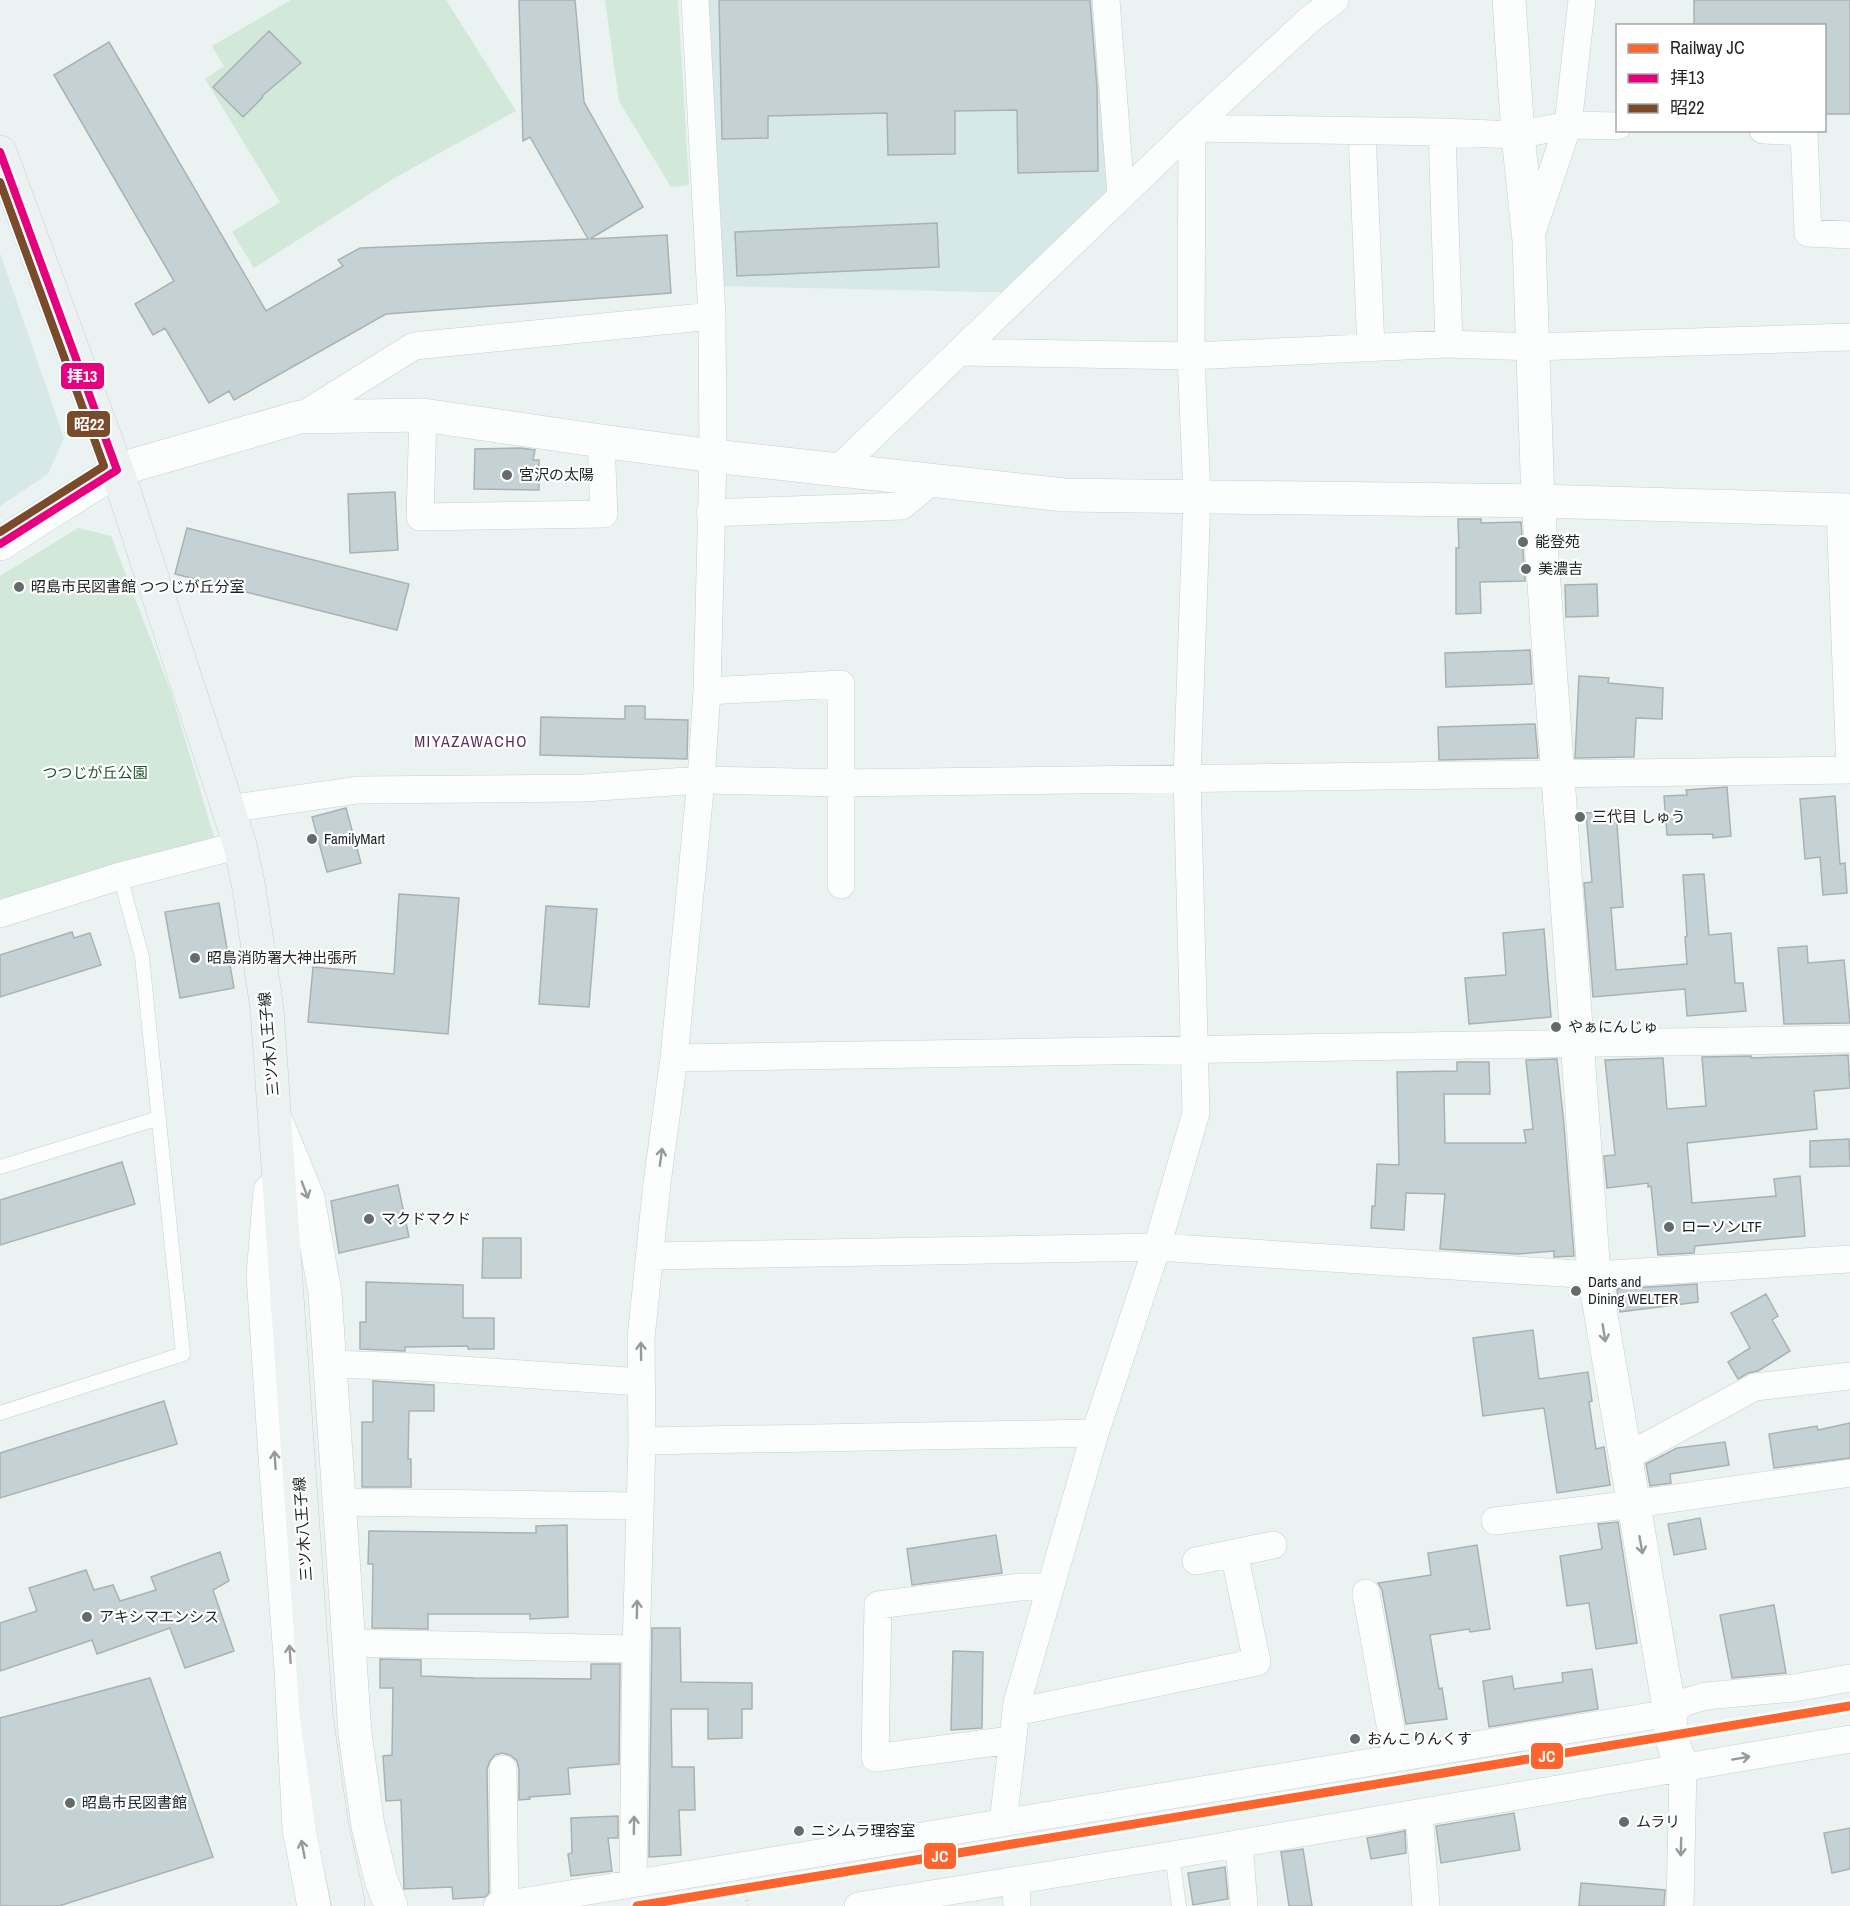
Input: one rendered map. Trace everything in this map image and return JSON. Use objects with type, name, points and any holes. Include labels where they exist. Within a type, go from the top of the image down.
[{"type":"main road","name":"三ツ木八王子線","points":[[0,152],[117,470],[240,845],[249,888],[267,1009],[316,1714],[331,1821],[348,1902]]},
{"type":"street","points":[[633,1883],[642,1441],[641,1338],[657,1183],[674,1058],[701,780],[707,691],[713,456],[712,316],[695,0]]},
{"type":"street","points":[[1107,0],[1121,195]]},
{"type":"street","points":[[838,469],[1192,128],[1309,20],[1335,0]]},
{"type":"street","points":[[1509,0],[1518,135],[1529,240],[1538,501],[1594,1275],[1670,1713],[1671,1736],[1683,1768],[1680,1906]]},
{"type":"street","points":[[1529,240],[1568,125],[1582,0]]},
{"type":"street","points":[[1192,128],[1518,135],[1568,125],[1616,126]]},
{"type":"street","points":[[1003,1823],[1017,1703],[1095,1433],[1157,1247],[1196,1113],[1187,778],[1197,496],[1191,356],[1192,128]]},
{"type":"street","points":[[1362,132],[1371,348]]},
{"type":"street","points":[[1442,132],[1449,344]]},
{"type":"street","points":[[1804,132],[1808,233],[1850,235]]},
{"type":"street","points":[[300,417],[414,346],[712,316]]},
{"type":"street","points":[[959,352],[1191,356],[1449,344],[1532,347],[1850,337]]},
{"type":"street","points":[[0,544],[117,470],[300,417],[423,415],[713,456],[1064,495],[1538,501],[1845,510],[1850,769],[840,783],[701,780],[584,789],[358,790],[228,809]]},
{"type":"street","points":[[423,415],[420,517],[604,514],[601,441]]},
{"type":"street","points":[[710,513],[902,506],[933,480]]},
{"type":"street","points":[[707,691],[841,684],[841,885]]},
{"type":"street","points":[[0,914],[120,876],[240,845]]},
{"type":"street","points":[[674,1058],[1850,1039]]},
{"type":"street","points":[[275,1117],[308,1198],[317,1242],[331,1364],[355,1734],[362,1791],[374,1853],[391,1906]]},
{"type":"street","points":[[275,1117],[263,1275],[291,1670],[299,1829],[314,1906]]},
{"type":"street","points":[[650,1257],[1157,1247],[1594,1275],[1850,1259]]},
{"type":"street","points":[[286,1278],[308,1278],[323,1284]]},
{"type":"street","points":[[331,1364],[416,1367],[641,1382]]},
{"type":"street","points":[[1624,1458],[1755,1387],[1850,1376]]},
{"type":"street","points":[[642,1441],[1095,1433]]},
{"type":"street","points":[[1495,1521],[1850,1473]]},
{"type":"street","points":[[340,1502],[639,1506]]},
{"type":"street","points":[[1196,1561],[1273,1545]]},
{"type":"street","points":[[1016,1712],[1257,1662],[1234,1553]]},
{"type":"street","points":[[1011,1740],[875,1758],[878,1605],[1020,1587],[1049,1587]]},
{"type":"street","points":[[1366,1593],[1396,1758]]},
{"type":"street","points":[[349,1643],[636,1649]]},
{"type":"street","points":[[503,1769],[501,1905],[1670,1713],[1685,1702],[1706,1696],[1794,1688],[1850,1678]]},
{"type":"street","points":[[858,1906],[1017,1893],[1172,1855],[1850,1738]]},
{"type":"street","points":[[1419,1813],[1426,1906]]},
{"type":"street","points":[[1239,1843],[1244,1906]]},
{"type":"lane","points":[[0,1413],[183,1354],[142,957],[120,876]]},
{"type":"lane","points":[[0,1167],[159,1118]]},
{"type":"lane","points":[[1172,1855],[1179,1906]]},
{"type":"shaded area","points":[[706,0],[1103,0],[1116,211],[1028,293],[718,286]]},
{"type":"shaded area","points":[[0,253],[64,438],[48,474],[0,506]]},
{"type":"green space","points":[[291,0],[446,0],[516,111],[396,177],[254,268],[232,232],[280,202],[205,79],[224,66],[212,46]]},
{"type":"green space","points":[[605,0],[678,0],[689,185],[671,187],[619,101]]},
{"type":"green space","name":"つつじが丘公園","points":[[78,528],[111,536],[171,692],[214,837],[0,902],[0,576]]},
{"type":"building","points":[[519,0],[575,0],[584,102],[643,207],[590,239],[667,235],[671,293],[386,314],[234,400],[229,391],[209,403],[165,328],[153,335],[135,304],[174,281],[54,75],[109,42],[266,311],[343,266],[338,260],[360,248],[588,239],[530,137],[523,141]]},
{"type":"building","points":[[719,0],[1090,0],[1097,88],[1098,171],[1018,173],[1017,110],[955,111],[955,154],[888,155],[887,113],[768,116],[768,138],[722,139]]},
{"type":"building","points":[[1694,0],[1850,0],[1850,114],[1826,114],[1826,24],[1694,24]]},
{"type":"building","points":[[269,31],[301,63],[262,96],[243,117],[213,87]]},
{"type":"building","points":[[937,223],[939,267],[737,276],[735,232]]},
{"type":"building","name":"宮沢の太陽","points":[[475,449],[535,450],[533,460],[539,460],[539,490],[474,489]]},
{"type":"building","points":[[395,492],[398,550],[350,553],[348,494]]},
{"type":"building","points":[[1458,519],[1481,519],[1481,523],[1521,522],[1525,581],[1480,582],[1481,613],[1456,614]]},
{"type":"building","points":[[187,528],[409,584],[397,630],[175,574]]},
{"type":"building","points":[[1597,584],[1598,616],[1566,617],[1565,585]]},
{"type":"building","points":[[1530,650],[1532,684],[1446,687],[1445,653]]},
{"type":"building","points":[[1579,676],[1609,678],[1608,683],[1663,688],[1662,719],[1636,718],[1634,757],[1575,758]]},
{"type":"building","points":[[625,706],[645,706],[645,719],[688,720],[687,759],[540,755],[541,717],[625,719]]},
{"type":"building","points":[[1535,724],[1538,758],[1439,760],[1438,727]]},
{"type":"building","points":[[1727,787],[1731,836],[1713,838],[1713,834],[1667,835],[1664,796],[1687,795],[1686,790]]},
{"type":"building","points":[[1835,796],[1840,864],[1845,863],[1847,893],[1823,895],[1820,857],[1805,859],[1800,799]]},
{"type":"building","points":[[346,808],[361,863],[327,872],[312,817]]},
{"type":"building","points":[[1616,811],[1623,907],[1611,908],[1616,970],[1687,964],[1683,875],[1704,874],[1709,935],[1731,933],[1735,983],[1743,983],[1746,1011],[1687,1016],[1685,989],[1593,997],[1584,883],[1592,882],[1586,813]]},
{"type":"building","points":[[399,894],[459,898],[448,1034],[308,1022],[313,967],[394,974]]},
{"type":"building","points":[[219,903],[234,988],[180,998],[165,912]]},
{"type":"building","points":[[546,906],[597,909],[589,1007],[539,1004]]},
{"type":"building","points":[[1544,929],[1551,1017],[1469,1024],[1465,978],[1506,975],[1503,933]]},
{"type":"building","points":[[72,932],[74,938],[90,933],[101,965],[0,997],[0,955]]},
{"type":"building","points":[[1807,946],[1808,963],[1844,960],[1850,1023],[1784,1024],[1778,948]]},
{"type":"building","points":[[1848,1055],[1850,1088],[1814,1091],[1817,1129],[1687,1143],[1692,1203],[1776,1196],[1774,1179],[1800,1176],[1805,1236],[1695,1246],[1694,1253],[1658,1255],[1651,1186],[1648,1187],[1648,1183],[1607,1188],[1604,1156],[1615,1155],[1605,1060],[1663,1058],[1667,1109],[1706,1106],[1702,1057]]},
{"type":"building","points":[[1557,1059],[1574,1256],[1554,1257],[1554,1251],[1518,1254],[1440,1249],[1445,1194],[1406,1193],[1404,1230],[1371,1228],[1372,1206],[1375,1206],[1377,1164],[1399,1165],[1397,1072],[1457,1071],[1457,1062],[1489,1062],[1490,1094],[1444,1094],[1445,1143],[1526,1143],[1524,1130],[1533,1129],[1526,1060]]},
{"type":"building","points":[[1849,1139],[1850,1166],[1810,1167],[1810,1141]]},
{"type":"building","points":[[122,1162],[135,1204],[0,1245],[0,1200]]},
{"type":"building","name":"マクドマクド","points":[[398,1185],[409,1237],[339,1253],[331,1201]]},
{"type":"building","points":[[483,1238],[521,1238],[521,1278],[482,1278]]},
{"type":"building","points":[[366,1282],[463,1285],[463,1318],[494,1318],[494,1349],[468,1349],[468,1346],[405,1347],[405,1351],[360,1349],[360,1322],[366,1322]]},
{"type":"building","points":[[1697,1284],[1698,1302],[1620,1312],[1617,1289]]},
{"type":"building","points":[[1766,1294],[1778,1316],[1772,1320],[1790,1351],[1758,1371],[1748,1373],[1738,1379],[1728,1362],[1750,1348],[1731,1313]]},
{"type":"building","points":[[1533,1330],[1539,1379],[1588,1372],[1592,1401],[1589,1402],[1596,1449],[1604,1447],[1610,1485],[1557,1493],[1544,1408],[1483,1416],[1473,1338]]},
{"type":"building","points":[[373,1381],[434,1385],[434,1411],[409,1411],[408,1459],[411,1459],[411,1487],[362,1487],[362,1422],[373,1422]]},
{"type":"building","points":[[164,1401],[177,1444],[0,1498],[0,1453]]},
{"type":"building","points":[[1850,1423],[1850,1458],[1774,1468],[1769,1434],[1817,1426],[1818,1430]]},
{"type":"building","points":[[1725,1442],[1729,1465],[1670,1474],[1671,1483],[1650,1486],[1646,1464],[1677,1448]]},
{"type":"building","points":[[1700,1518],[1706,1549],[1674,1555],[1668,1524]]},
{"type":"building","points":[[1618,1522],[1637,1643],[1596,1649],[1589,1603],[1567,1606],[1560,1556],[1602,1549],[1598,1524]]},
{"type":"building","points":[[567,1525],[568,1617],[530,1619],[530,1614],[428,1614],[428,1629],[372,1628],[373,1564],[368,1564],[369,1531],[536,1533],[536,1526]]},
{"type":"building","points":[[996,1535],[1002,1573],[912,1585],[907,1549]]},
{"type":"building","points":[[1477,1545],[1490,1629],[1470,1632],[1469,1629],[1430,1635],[1439,1689],[1442,1688],[1447,1719],[1406,1724],[1382,1590],[1378,1583],[1431,1575],[1428,1553]]},
{"type":"building","points":[[220,1552],[229,1581],[213,1590],[234,1651],[185,1668],[170,1628],[97,1654],[92,1640],[0,1671],[0,1623],[37,1611],[29,1588],[86,1570],[94,1590],[113,1585],[120,1601],[156,1590],[151,1577]]},
{"type":"building","points":[[1774,1605],[1786,1673],[1732,1678],[1720,1615]]},
{"type":"building","points":[[652,1628],[680,1628],[681,1682],[752,1683],[752,1709],[742,1709],[742,1738],[708,1739],[708,1709],[671,1709],[672,1767],[694,1767],[695,1810],[679,1810],[681,1855],[649,1857]]},
{"type":"building","points":[[953,1651],[983,1652],[982,1728],[951,1730]]},
{"type":"building","points":[[380,1659],[421,1660],[421,1676],[474,1678],[591,1679],[591,1664],[620,1664],[619,1764],[568,1768],[570,1794],[529,1797],[530,1799],[519,1800],[517,1761],[510,1755],[502,1753],[495,1755],[487,1769],[489,1893],[485,1897],[453,1899],[452,1887],[404,1889],[401,1800],[386,1801],[383,1756],[392,1755],[393,1688],[380,1688]]},
{"type":"building","points":[[1592,1669],[1598,1709],[1489,1727],[1483,1681],[1512,1676],[1514,1689],[1563,1682],[1562,1673]]},
{"type":"building","points":[[150,1678],[213,1857],[59,1906],[0,1906],[0,1718]]},
{"type":"building","points":[[1514,1813],[1520,1850],[1441,1863],[1436,1826]]},
{"type":"building","points":[[618,1816],[618,1838],[608,1838],[612,1871],[571,1876],[568,1854],[572,1853],[571,1818]]},
{"type":"building","points":[[1850,1828],[1850,1869],[1832,1873],[1824,1833]]},
{"type":"building","points":[[1405,1831],[1406,1853],[1371,1859],[1367,1838]]},
{"type":"building","points":[[1303,1849],[1312,1906],[1289,1906],[1281,1852]]},
{"type":"building","points":[[1225,1867],[1228,1899],[1193,1905],[1188,1873]]},
{"type":"building","points":[[1581,1883],[1665,1890],[1664,1906],[1579,1906]]},
{"type":"rail line","name":"JC","points":[[637,1906],[1850,1706]]},
{"type":"transit line","name":"拝13","points":[[0,152],[117,470],[0,544]]},
{"type":"transit line","name":"昭22","points":[[0,182],[104,466],[0,532]]},
{"type":"place","name":"宮沢の太陽","points":[[507,475]]},
{"type":"place","name":"能登苑","points":[[1523,542]]},
{"type":"place","name":"美濃吉","points":[[1526,569]]},
{"type":"place","name":"昭島市民図書館 つつじが丘分室","points":[[19,587]]},
{"type":"place","name":"三代目 しゅう","points":[[1580,817]]},
{"type":"place","name":"FamilyMart","points":[[312,839]]},
{"type":"place","name":"昭島消防署大神出張所","points":[[195,958]]},
{"type":"place","name":"やぁにんじゅ","points":[[1556,1027]]},
{"type":"place","name":"マクドマクド","points":[[369,1219]]},
{"type":"place","name":"ローソンLTF","points":[[1669,1227]]},
{"type":"place","name":"Darts and Dining WELTER","points":[[1576,1291]]},
{"type":"place","name":"アキシマエンシス","points":[[87,1617]]},
{"type":"place","name":"おんこりんくす","points":[[1355,1739]]},
{"type":"place","name":"昭島市民図書館","points":[[70,1803]]},
{"type":"place","name":"ムラリ","points":[[1624,1822]]},
{"type":"place","name":"ニシムラ理容室","points":[[799,1831]]},
{"type":"district","name":"MIYAZAWACHO","points":[[471,741]]}]
